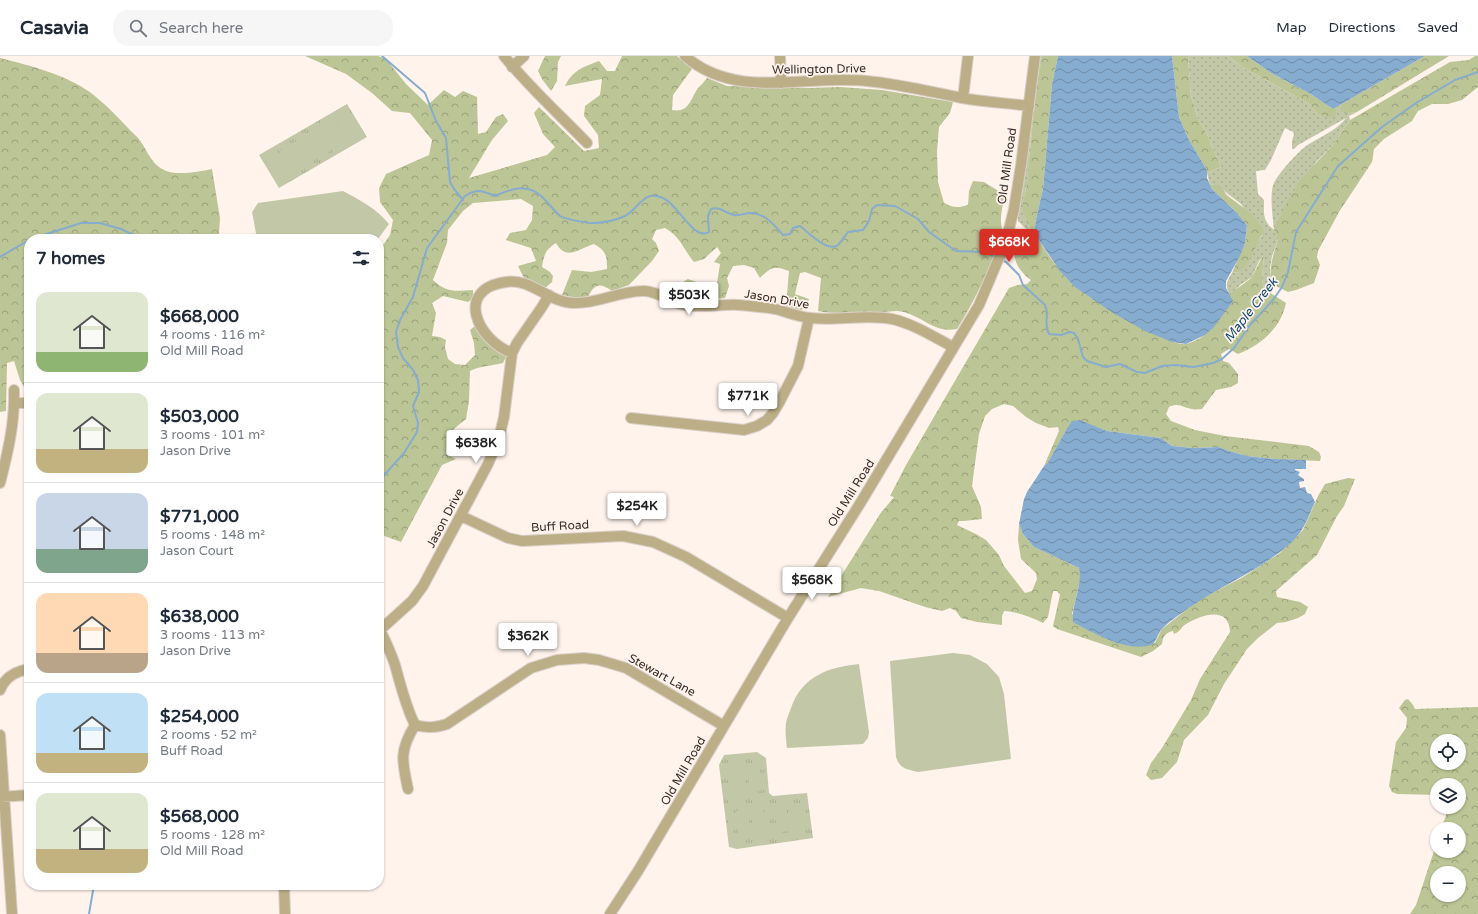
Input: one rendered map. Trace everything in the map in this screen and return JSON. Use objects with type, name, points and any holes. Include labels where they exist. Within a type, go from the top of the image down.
[{"type":"street","points":[[504,56],[587,143]]},
{"type":"street","points":[[512,66],[524,56]]},
{"type":"street","name":"Wellington Drive","points":[[685,56],[713,74],[740,82],[781,83],[822,80],[867,80],[963,98],[1028,106]]},
{"type":"street","points":[[780,56],[781,83]]},
{"type":"street","points":[[963,98],[968,56]]},
{"type":"street","name":"Old Mill Road","points":[[610,914],[642,866],[788,618],[905,429],[978,305],[992,276],[1006,241],[1018,187],[1035,56]]},
{"type":"street","name":"Jason Drive","points":[[512,353],[495,345],[482,329],[476,308],[479,295],[489,286],[497,283],[515,281],[534,287],[549,295],[573,304],[585,303],[638,291],[647,291],[657,293],[684,305],[755,306],[809,318],[881,318],[907,324],[953,347]]},
{"type":"street","name":"Jason Drive","points":[[384,626],[412,601],[423,586],[488,464],[499,438],[507,396],[512,353],[549,295]]},
{"type":"street","points":[[631,418],[744,430],[757,426],[773,414],[790,381],[799,360],[809,318]]},
{"type":"street","points":[[0,483],[10,444],[14,390]]},
{"type":"street","points":[[14,404],[24,403]]},
{"type":"street","name":"Buff Road","points":[[461,516],[508,538],[522,542],[622,536],[653,542],[686,556],[788,618]]},
{"type":"street","points":[[384,640],[391,653],[402,695],[414,725],[404,745],[402,758],[408,789]]},
{"type":"street","name":"Stewart Lane","points":[[414,725],[437,728],[447,724],[531,668],[557,660],[584,658],[599,660],[626,668],[724,726]]},
{"type":"street","points":[[0,690],[11,676],[24,670]]},
{"type":"street","points":[[0,736],[2,797],[12,914]]},
{"type":"street","points":[[2,797],[24,795]]},
{"type":"street","points":[[284,890],[285,914]]},
{"type":"green space","points":[[305,56],[378,56],[386,59],[406,84],[428,105],[444,90],[455,97],[463,91],[477,97],[478,134],[486,132],[496,117],[503,114],[508,121],[492,140],[469,178],[547,155],[555,147],[543,134],[534,113],[539,107],[584,151],[599,148],[598,135],[584,116],[585,106],[600,95],[602,79],[565,86],[571,76],[583,67],[599,61],[607,71],[615,71],[622,56],[677,56],[692,69],[673,95],[672,110],[682,110],[686,108],[698,88],[707,78],[727,86],[809,88],[840,87],[882,90],[953,102],[950,113],[939,127],[937,152],[938,182],[944,203],[956,207],[968,205],[969,191],[973,181],[984,182],[1005,195],[1001,220],[1004,234],[982,283],[964,318],[957,329],[948,330],[940,329],[913,315],[897,311],[833,313],[818,311],[821,278],[805,272],[800,273],[795,294],[809,299],[806,307],[801,310],[786,306],[789,271],[780,268],[770,269],[760,278],[754,268],[744,265],[733,266],[727,278],[729,286],[725,298],[703,298],[682,292],[683,282],[688,279],[699,283],[717,283],[720,264],[714,262],[721,253],[717,247],[704,259],[694,262],[675,235],[665,228],[656,230],[652,239],[656,243],[659,251],[652,261],[629,285],[612,291],[598,286],[593,289],[588,297],[577,298],[562,295],[572,270],[591,272],[607,269],[607,260],[603,251],[594,244],[569,253],[560,249],[556,243],[549,248],[543,259],[542,267],[553,276],[552,282],[545,288],[524,278],[518,266],[536,261],[531,248],[506,240],[510,233],[526,230],[532,220],[533,206],[521,199],[473,203],[463,211],[448,230],[447,243],[433,280],[447,289],[461,291],[473,290],[473,298],[468,302],[443,296],[432,303],[436,313],[432,336],[440,337],[446,340],[445,347],[448,359],[455,364],[465,365],[475,355],[474,343],[470,330],[475,326],[484,340],[507,355],[503,363],[470,371],[469,401],[466,419],[450,432],[446,454],[456,459],[442,465],[401,542],[384,536],[384,244],[390,235],[393,220],[380,202],[379,188],[386,174],[429,155],[432,140],[410,113],[392,111],[372,93],[346,74]]},
{"type":"green space","points":[[545,56],[561,56],[558,62],[557,81],[551,91],[538,71]]},
{"type":"green space","points":[[1039,56],[1042,56],[1031,139],[1027,184],[1024,198],[1025,218],[1030,229],[1028,231],[1018,221],[1018,210]]},
{"type":"green space","points":[[1042,56],[1058,56],[1052,84],[1043,189],[1034,233],[1025,219],[1023,205],[1027,184],[1033,118]]},
{"type":"green space","points":[[1172,56],[1188,56],[1191,96],[1198,119],[1207,134],[1221,167],[1207,173],[1207,170],[1189,140],[1179,117]]},
{"type":"green space","points":[[1188,56],[1228,56],[1244,68],[1308,103],[1317,113],[1336,115],[1336,107],[1340,105],[1339,109],[1347,113],[1357,112],[1349,116],[1350,120],[1332,146],[1316,162],[1279,237],[1272,256],[1270,283],[1264,289],[1262,280],[1264,255],[1259,261],[1252,277],[1240,285],[1230,296],[1228,293],[1227,282],[1230,276],[1232,273],[1239,272],[1262,236],[1241,204],[1215,184],[1210,185],[1207,173],[1221,167],[1207,134],[1198,119],[1191,96]],"holes":[[[1346,118],[1343,122],[1300,151],[1276,179],[1272,193],[1274,230],[1267,223],[1264,216],[1264,200],[1258,194],[1256,171],[1265,170],[1285,128],[1294,134],[1292,141],[1292,149],[1294,149],[1298,145]]]},
{"type":"green space","points":[[1228,56],[1247,56],[1271,73],[1309,93],[1333,109],[1336,107],[1336,115],[1332,119],[1317,113],[1308,103],[1244,68]]},
{"type":"green space","points":[[1425,56],[1449,56],[1357,112],[1345,113],[1339,109],[1340,105]]},
{"type":"green space","points":[[1475,56],[1478,56],[1478,87],[1462,100],[1448,104],[1432,104],[1418,111],[1412,121],[1384,139],[1374,149],[1372,162],[1339,212],[1318,251],[1317,257],[1320,265],[1314,283],[1288,292],[1270,283],[1272,260],[1279,237],[1274,230],[1284,208],[1300,180],[1332,146],[1350,120],[1450,62],[1469,60]]},
{"type":"green space","points":[[0,58],[36,68],[81,86],[108,108],[139,139],[154,163],[164,170],[181,173],[212,169],[220,218],[219,234],[24,234],[24,387],[20,380],[14,361],[7,363],[6,411],[0,412]]},
{"type":"green space","points":[[347,104],[367,137],[279,188],[259,155]]},
{"type":"green space","points":[[347,112],[360,134],[349,140],[336,118]]},
{"type":"green space","points":[[333,120],[346,142],[335,148],[322,126]]},
{"type":"green space","points":[[319,127],[332,150],[322,156],[309,133]]},
{"type":"green space","points":[[303,137],[316,159],[306,165],[293,143]]},
{"type":"green space","points":[[289,145],[302,167],[292,173],[279,151]]},
{"type":"green space","points":[[276,153],[289,175],[278,181],[265,159]]},
{"type":"green space","points":[[1215,184],[1222,188],[1228,196],[1253,216],[1264,231],[1246,266],[1239,272],[1232,273],[1245,243],[1247,225],[1212,189],[1210,185]]},
{"type":"green space","points":[[343,191],[374,209],[389,224],[382,234],[256,234],[252,212],[258,203]]},
{"type":"green space","points":[[1022,235],[1028,238],[1037,237],[1063,274],[1082,292],[1095,301],[1129,321],[1163,338],[1177,343],[1186,344],[1197,340],[1206,333],[1230,295],[1251,278],[1264,254],[1262,280],[1264,289],[1286,303],[1280,320],[1269,334],[1254,346],[1238,354],[1229,349],[1221,354],[1223,361],[1229,363],[1238,374],[1238,383],[1231,387],[1216,390],[1202,409],[1193,409],[1176,405],[1169,407],[1166,414],[1171,421],[1195,430],[1225,436],[1309,446],[1319,452],[1321,457],[1320,461],[1275,459],[1247,456],[1219,447],[1193,448],[1172,446],[1161,438],[1107,431],[1089,424],[1066,430],[1048,462],[1044,466],[1059,431],[1058,427],[1049,428],[1036,423],[1013,406],[1004,404],[992,409],[985,416],[979,434],[972,486],[981,507],[982,519],[959,521],[957,525],[986,540],[999,555],[1004,566],[1025,593],[1032,591],[1037,579],[1036,573],[1021,559],[1018,540],[1019,524],[1023,534],[1034,547],[1079,568],[1081,577],[1072,614],[1155,643],[1162,629],[1199,600],[1243,577],[1280,553],[1303,530],[1325,484],[1348,478],[1355,479],[1344,506],[1337,516],[1317,555],[1276,591],[1277,597],[1300,602],[1308,607],[1305,614],[1286,622],[1277,623],[1247,649],[1224,684],[1208,715],[1184,740],[1177,762],[1162,778],[1151,780],[1146,775],[1151,763],[1162,748],[1191,700],[1200,679],[1230,632],[1225,618],[1220,615],[1206,615],[1186,624],[1174,634],[1173,631],[1166,634],[1162,644],[1153,651],[1141,657],[1057,629],[1053,626],[1060,595],[1057,591],[1053,591],[1048,617],[1043,623],[1024,615],[1004,611],[1002,616],[1002,625],[977,622],[961,618],[956,611],[950,608],[942,611],[925,607],[879,591],[861,588],[828,597],[880,514],[894,497],[890,496],[906,465],[1009,288],[1027,284],[1031,280],[1021,271],[1015,259],[1015,247]]},
{"type":"green space","points":[[953,653],[970,655],[987,664],[999,677],[1004,694],[1011,759],[918,772],[907,769],[899,764],[896,757],[890,661]]},
{"type":"green space","points":[[859,664],[869,732],[868,738],[863,744],[787,748],[786,721],[796,697],[802,688],[809,681],[827,671],[848,665]]},
{"type":"green space","points":[[1408,699],[1415,709],[1478,707],[1478,914],[1410,914],[1416,905],[1432,858],[1466,858],[1466,822],[1444,822],[1446,814],[1466,814],[1466,778],[1430,778],[1430,795],[1397,794],[1392,792],[1389,786],[1396,742],[1406,728],[1407,718],[1399,708],[1405,700]]},
{"type":"green space","points":[[757,752],[766,758],[769,793],[773,796],[807,793],[813,838],[737,849],[729,847],[719,765],[724,755]]},
{"type":"green space","points":[[759,765],[761,791],[750,792],[747,767]]},
{"type":"green space","points":[[743,767],[746,793],[734,794],[731,769]]},
{"type":"green space","points":[[802,804],[805,829],[793,831],[790,805]]},
{"type":"green space","points":[[786,805],[789,831],[777,832],[774,807]]},
{"type":"green space","points":[[763,808],[766,834],[754,835],[751,809]]},
{"type":"green space","points":[[748,809],[750,835],[738,836],[736,811]]},
{"type":"water","points":[[1058,56],[1172,56],[1179,117],[1189,140],[1207,170],[1207,178],[1212,189],[1247,225],[1245,243],[1240,256],[1226,281],[1226,288],[1233,301],[1214,327],[1205,335],[1186,344],[1172,342],[1145,331],[1113,313],[1075,287],[1060,271],[1034,233],[1043,189],[1052,84]]},
{"type":"water","points":[[1247,56],[1425,56],[1333,109],[1309,93],[1271,73]]},
{"type":"water","points":[[1080,420],[1107,431],[1161,438],[1172,446],[1193,448],[1219,447],[1247,456],[1306,460],[1306,469],[1295,470],[1300,472],[1298,475],[1304,479],[1304,481],[1299,482],[1300,488],[1305,487],[1307,493],[1311,494],[1315,502],[1308,518],[1297,536],[1281,552],[1199,601],[1173,619],[1162,629],[1153,644],[1138,647],[1108,640],[1073,622],[1080,575],[1079,568],[1034,547],[1023,534],[1019,524],[1024,499],[1027,492],[1048,462],[1072,421]]},
{"type":"waterway","points":[[382,56],[425,93],[436,121],[446,138],[450,182],[463,200]]},
{"type":"waterway","name":"Maple Creek","points":[[1001,260],[1006,262],[1019,275],[1023,285],[1045,305],[1047,312],[1047,330],[1049,334],[1061,335],[1070,332],[1074,333],[1078,339],[1083,357],[1087,361],[1106,367],[1120,364],[1137,372],[1145,373],[1162,366],[1176,365],[1194,367],[1213,363],[1222,359],[1234,348],[1250,325],[1273,300],[1282,287],[1288,272],[1296,232],[1338,166],[1382,127],[1416,103],[1455,80],[1478,72]]},
{"type":"waterway","name":"Maple Creek","points":[[384,475],[404,453],[417,432],[418,423],[413,406],[419,392],[418,380],[413,370],[403,358],[398,347],[396,332],[400,320],[413,297],[427,248],[465,196],[473,192],[480,191],[495,196],[513,189],[524,188],[541,196],[560,216],[571,220],[592,223],[618,219],[630,213],[646,198],[656,196],[669,202],[691,227],[703,233],[709,232],[708,216],[711,209],[715,208],[735,215],[750,213],[760,215],[769,220],[783,235],[790,234],[793,228],[800,226],[824,244],[834,247],[838,245],[848,232],[863,230],[869,221],[872,209],[877,205],[895,206],[918,219],[929,232],[956,251],[986,252],[995,257]]},
{"type":"waterway","name":"Maple Creek","points":[[47,234],[81,223],[100,223],[121,229],[132,234]]},
{"type":"waterway","name":"Maple Creek","points":[[0,257],[24,243]]},
{"type":"waterway","points":[[89,914],[93,890]]}]
